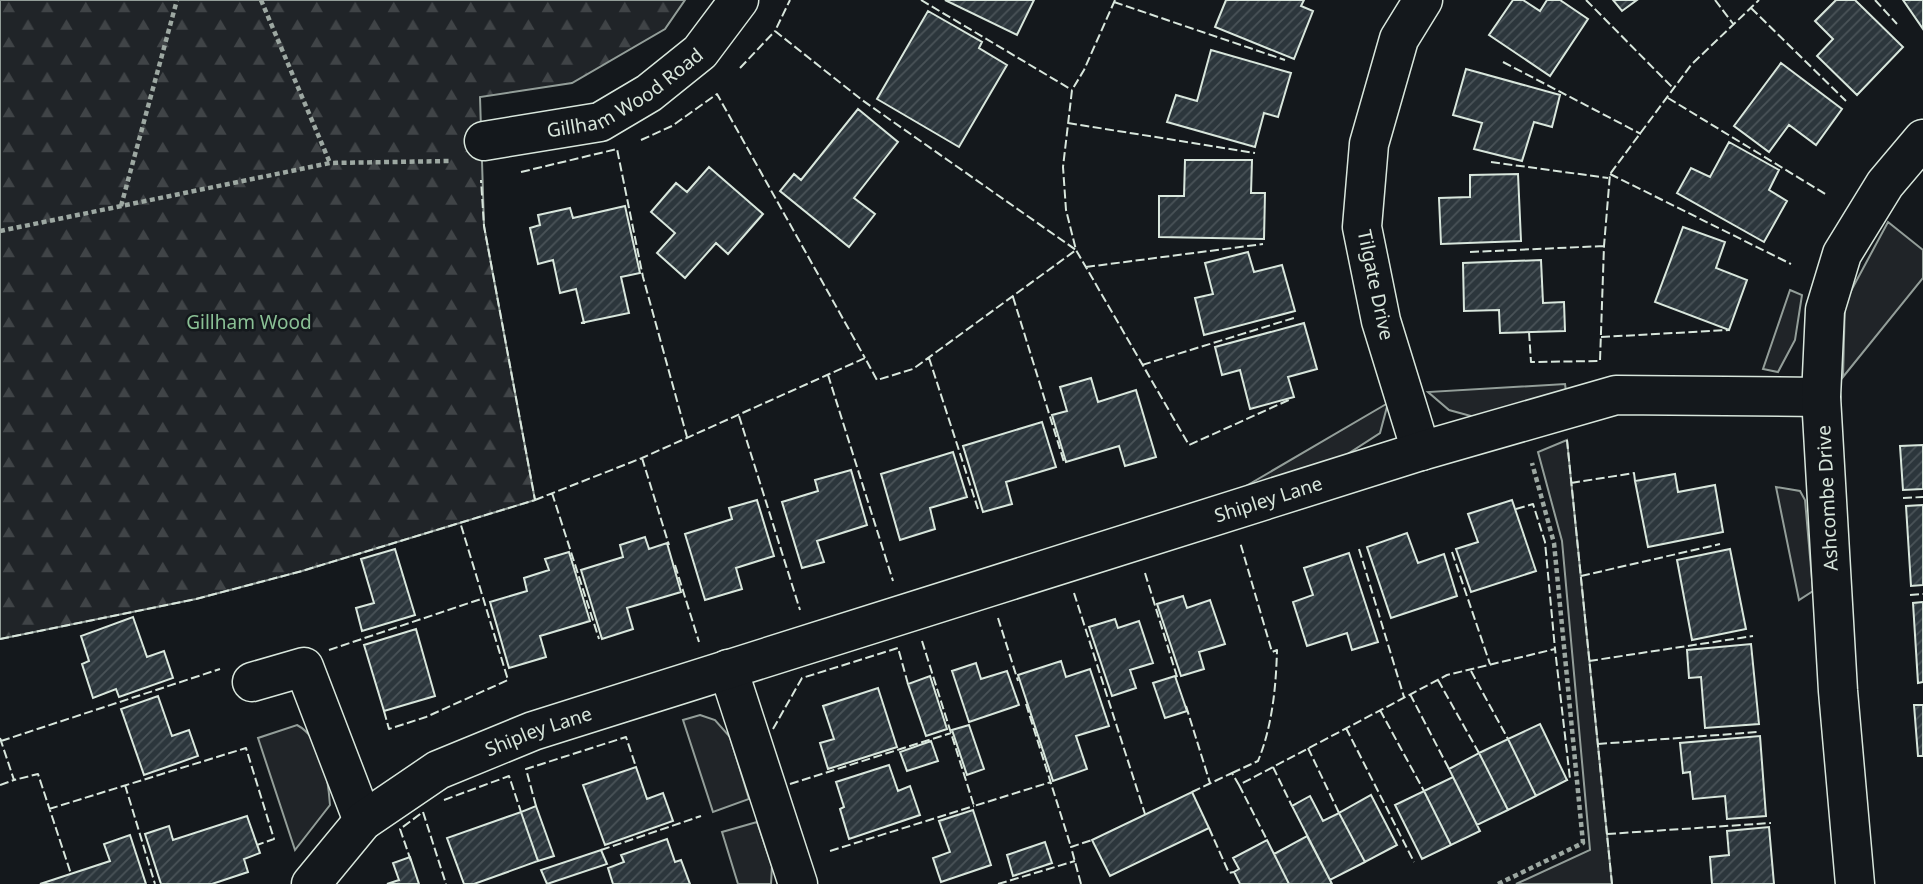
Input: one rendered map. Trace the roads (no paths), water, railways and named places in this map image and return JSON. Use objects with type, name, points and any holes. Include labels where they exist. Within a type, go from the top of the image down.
[{"type":"street","name":"Gillham Wood Road","points":[[484,141],[600,122],[649,93],[700,52],[739,0]]},
{"type":"street","name":"Tilgate Drive","points":[[1421,451],[1381,321],[1362,227],[1369,144],[1399,39],[1423,0]]},
{"type":"street","name":"Ashcombe Drive","points":[[1855,884],[1838,691],[1821,397],[1825,310],[1842,254],[1885,184],[1923,139]]},
{"type":"street","name":"Shipley Lane","points":[[311,884],[363,821],[438,770],[533,731],[728,668],[1421,451],[1616,395],[1821,397]]},
{"type":"street","points":[[252,682],[304,667],[363,821]]},
{"type":"street","points":[[728,668],[798,884]]},
{"type":"park label","name":"Gillham Wood","points":[[249,322]]}]
